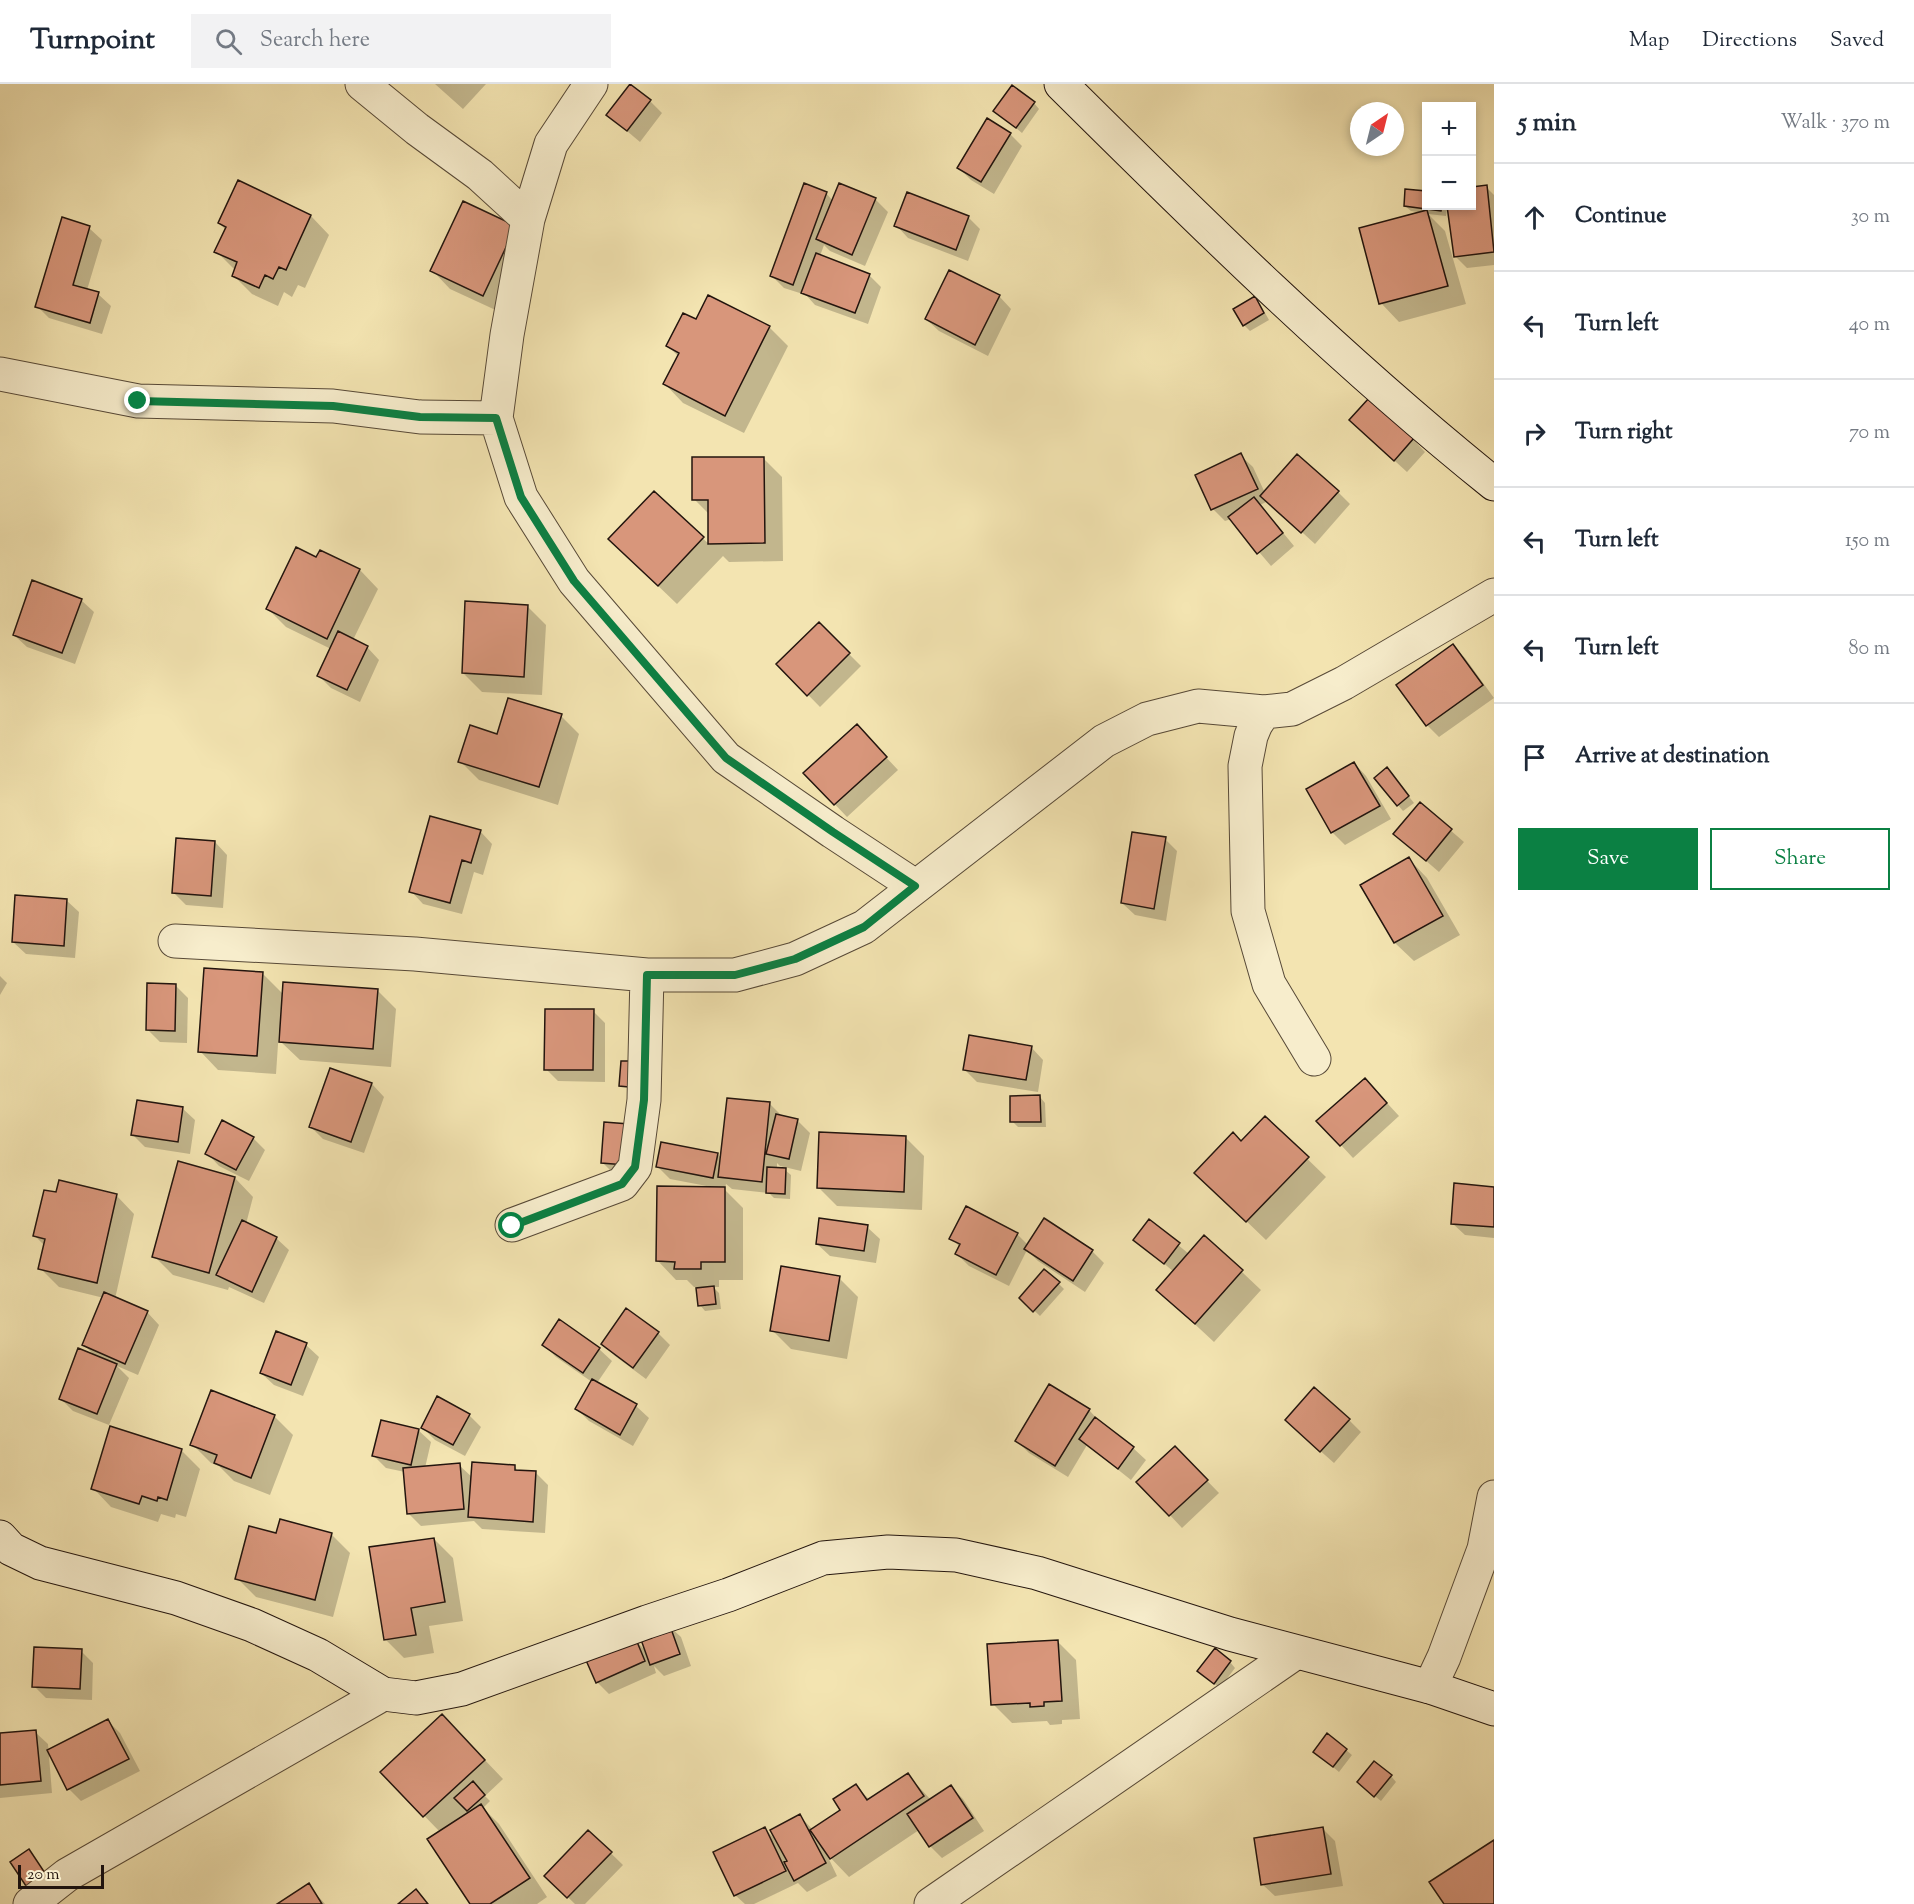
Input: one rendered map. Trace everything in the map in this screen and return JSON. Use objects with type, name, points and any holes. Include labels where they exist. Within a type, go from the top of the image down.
[{"type":"street","points":[[362,84],[417,129],[480,175],[528,219]]},
{"type":"street","points":[[591,84],[551,144],[528,219],[507,334],[496,418],[521,497],[574,581],[726,758],[915,886]]},
{"type":"street","points":[[1061,84],[1165,187],[1293,307],[1431,434],[1494,484]]},
{"type":"street","points":[[0,374],[138,401],[333,406],[420,417],[496,418]]},
{"type":"street","points":[[175,941],[415,954],[647,975],[735,975],[795,959],[864,927],[1104,741],[1148,719],[1198,706],[1264,712],[1292,709],[1344,683],[1494,596]]},
{"type":"street","points":[[1264,712],[1251,736],[1245,766],[1248,911],[1269,984],[1314,1059]]},
{"type":"street","points":[[512,1226],[622,1184],[635,1167],[644,1100],[647,975]]},
{"type":"street","points":[[1430,1687],[1444,1657],[1484,1549],[1494,1497]]},
{"type":"street","points":[[4,1545],[40,1563],[176,1598],[252,1625],[318,1655],[383,1694],[416,1698],[462,1689],[728,1595],[823,1557],[888,1552],[956,1555],[1037,1573],[1295,1653],[1430,1687],[1494,1709]]},
{"type":"street","points":[[931,1904],[1295,1653]]},
{"type":"street","points":[[30,1904],[68,1875],[383,1694]]},
{"type":"building","points":[[630,84],[651,100],[627,131],[606,115]]},
{"type":"building","points":[[1012,85],[1035,102],[1016,128],[993,111]]},
{"type":"building","points":[[987,118],[1011,133],[981,182],[957,168]]},
{"type":"building","points":[[238,180],[311,215],[286,270],[279,267],[273,279],[265,275],[259,288],[232,276],[237,262],[214,252],[226,227],[218,223]]},
{"type":"building","points":[[804,183],[827,192],[793,285],[770,276]]},
{"type":"building","points":[[839,183],[876,198],[852,255],[816,239]]},
{"type":"building","points":[[1487,185],[1494,252],[1454,257],[1448,210],[1476,210],[1476,186]]},
{"type":"building","points":[[1405,189],[1422,191],[1422,208],[1404,206]]},
{"type":"building","points":[[907,192],[969,216],[956,250],[894,226]]},
{"type":"building","points":[[463,201],[516,226],[483,296],[430,271]]},
{"type":"building","points":[[1427,210],[1448,286],[1379,304],[1359,228]]},
{"type":"building","points":[[62,217],[90,226],[73,285],[99,292],[90,323],[35,307]]},
{"type":"building","points":[[816,253],[870,274],[855,313],[801,293]]},
{"type":"building","points":[[949,270],[1000,295],[975,345],[925,319]]},
{"type":"building","points":[[708,295],[770,326],[725,416],[663,384],[679,353],[666,346],[683,313],[696,319]]},
{"type":"building","points":[[1255,296],[1264,313],[1243,326],[1233,309]]},
{"type":"building","points":[[1369,398],[1414,438],[1394,461],[1349,420]]},
{"type":"building","points":[[1241,453],[1258,489],[1211,510],[1195,475]]},
{"type":"building","points":[[1297,454],[1339,491],[1301,533],[1260,496]]},
{"type":"building","points":[[692,457],[764,457],[765,543],[708,544],[708,500],[692,500]]},
{"type":"building","points":[[654,491],[704,537],[658,586],[608,539]]},
{"type":"building","points":[[1254,497],[1283,533],[1257,554],[1228,517]]},
{"type":"building","points":[[296,547],[316,557],[320,550],[360,569],[327,639],[266,609]]},
{"type":"building","points":[[32,580],[82,599],[62,653],[13,635]]},
{"type":"building","points":[[465,601],[528,605],[524,677],[462,673]]},
{"type":"building","points":[[819,622],[850,653],[807,696],[776,664]]},
{"type":"building","points":[[338,631],[368,646],[347,690],[317,676]]},
{"type":"building","points":[[1453,644],[1483,685],[1426,726],[1396,685]]},
{"type":"building","points":[[508,698],[562,714],[539,787],[458,762],[470,725],[497,734]]},
{"type":"building","points":[[857,724],[887,757],[834,805],[803,773]]},
{"type":"building","points":[[1354,762],[1380,806],[1331,833],[1306,789]]},
{"type":"building","points":[[1387,767],[1409,796],[1397,806],[1374,778]]},
{"type":"building","points":[[1420,802],[1452,829],[1426,861],[1393,834]]},
{"type":"building","points":[[430,816],[481,830],[471,863],[462,860],[450,903],[409,892]]},
{"type":"building","points":[[1132,832],[1166,837],[1154,909],[1121,903]]},
{"type":"building","points":[[176,838],[215,841],[211,896],[172,893]]},
{"type":"building","points":[[1409,857],[1443,916],[1394,943],[1360,885]]},
{"type":"building","points":[[15,895],[67,899],[64,946],[12,942]]},
{"type":"building","points":[[204,968],[263,972],[257,1056],[198,1052]]},
{"type":"building","points":[[283,982],[378,989],[373,1049],[279,1042]]},
{"type":"building","points":[[147,983],[176,984],[175,1031],[146,1030]]},
{"type":"building","points":[[545,1009],[594,1009],[593,1070],[544,1070]]},
{"type":"building","points":[[969,1035],[1032,1046],[1026,1080],[963,1070]]},
{"type":"building","points":[[621,1061],[641,1061],[639,1088],[619,1086]]},
{"type":"building","points":[[330,1068],[372,1083],[351,1142],[309,1127]]},
{"type":"building","points":[[1365,1078],[1387,1103],[1340,1146],[1316,1121]]},
{"type":"building","points":[[1040,1095],[1041,1122],[1010,1122],[1010,1096]]},
{"type":"building","points":[[727,1098],[770,1102],[762,1182],[718,1177]]},
{"type":"building","points":[[137,1100],[183,1107],[178,1142],[131,1135]]},
{"type":"building","points":[[776,1114],[798,1119],[789,1159],[766,1154]]},
{"type":"building","points":[[1265,1116],[1309,1157],[1246,1222],[1194,1173],[1233,1132],[1241,1141]]},
{"type":"building","points":[[222,1120],[254,1137],[236,1170],[205,1154]]},
{"type":"building","points":[[604,1122],[629,1124],[626,1165],[601,1163]]},
{"type":"building","points":[[819,1132],[906,1136],[904,1192],[817,1188]]},
{"type":"building","points":[[661,1142],[718,1153],[713,1178],[656,1167]]},
{"type":"building","points":[[178,1161],[235,1177],[209,1273],[152,1257]]},
{"type":"building","points":[[767,1167],[786,1168],[785,1194],[766,1193]]},
{"type":"building","points":[[59,1180],[117,1194],[97,1283],[38,1269],[45,1239],[33,1236],[44,1190],[56,1192]]},
{"type":"building","points":[[1454,1183],[1494,1187],[1494,1227],[1451,1224]]},
{"type":"building","points":[[657,1186],[725,1187],[725,1262],[701,1262],[701,1269],[674,1269],[675,1262],[656,1261]]},
{"type":"building","points":[[966,1206],[1018,1233],[996,1275],[955,1254],[960,1244],[949,1239]]},
{"type":"building","points":[[819,1218],[868,1225],[864,1251],[816,1244]]},
{"type":"building","points":[[1044,1218],[1093,1250],[1073,1281],[1024,1249]]},
{"type":"building","points":[[1149,1219],[1180,1243],[1164,1264],[1133,1240]]},
{"type":"building","points":[[242,1220],[277,1237],[252,1292],[216,1275]]},
{"type":"building","points":[[1204,1235],[1243,1270],[1195,1324],[1156,1290]]},
{"type":"building","points":[[781,1266],[840,1276],[829,1341],[770,1331]]},
{"type":"building","points":[[1044,1269],[1060,1282],[1033,1312],[1019,1298]]},
{"type":"building","points":[[714,1286],[716,1304],[698,1306],[696,1288]]},
{"type":"building","points":[[104,1292],[148,1311],[125,1364],[82,1345]]},
{"type":"building","points":[[626,1308],[659,1332],[633,1368],[601,1344]]},
{"type":"building","points":[[559,1319],[600,1348],[583,1373],[542,1345]]},
{"type":"building","points":[[276,1331],[307,1343],[291,1385],[260,1373]]},
{"type":"building","points":[[78,1348],[117,1364],[97,1414],[59,1399]]},
{"type":"building","points":[[592,1379],[637,1404],[620,1435],[575,1409]]},
{"type":"building","points":[[1049,1384],[1090,1409],[1055,1466],[1015,1441]]},
{"type":"building","points":[[1314,1387],[1350,1419],[1320,1452],[1285,1420]]},
{"type":"building","points":[[211,1390],[275,1415],[251,1478],[214,1463],[217,1455],[190,1445]]},
{"type":"building","points":[[437,1396],[470,1414],[453,1445],[421,1428]]},
{"type":"building","points":[[1095,1417],[1134,1447],[1118,1469],[1079,1439]]},
{"type":"building","points":[[381,1420],[419,1429],[411,1465],[372,1456]]},
{"type":"building","points":[[110,1426],[182,1449],[167,1500],[158,1497],[157,1501],[142,1496],[139,1504],[91,1489]]},
{"type":"building","points":[[1175,1446],[1208,1480],[1169,1516],[1136,1482]]},
{"type":"building","points":[[472,1462],[515,1465],[515,1470],[536,1471],[533,1522],[468,1517]]},
{"type":"building","points":[[460,1463],[464,1509],[407,1514],[403,1468]]},
{"type":"building","points":[[280,1519],[332,1533],[315,1600],[235,1579],[249,1526],[276,1533]]},
{"type":"building","points":[[434,1538],[445,1602],[411,1608],[416,1635],[384,1640],[369,1547]]},
{"type":"building","points":[[669,1623],[680,1654],[650,1665],[639,1634]]},
{"type":"building","points":[[635,1637],[645,1661],[596,1683],[585,1658]]},
{"type":"building","points":[[1058,1640],[1062,1701],[1044,1702],[1044,1706],[1030,1707],[1030,1703],[991,1705],[987,1644]]},
{"type":"building","points":[[34,1647],[82,1649],[80,1689],[32,1687]]},
{"type":"building","points":[[1215,1648],[1231,1661],[1214,1684],[1197,1671]]},
{"type":"building","points":[[442,1714],[485,1760],[423,1817],[380,1772]]},
{"type":"building","points":[[108,1719],[129,1759],[67,1790],[47,1750]]},
{"type":"building","points":[[36,1730],[41,1781],[0,1785],[0,1733]]},
{"type":"building","points":[[1327,1733],[1347,1749],[1333,1767],[1313,1752]]},
{"type":"building","points":[[1374,1761],[1392,1775],[1374,1797],[1357,1782]]},
{"type":"building","points":[[908,1773],[924,1796],[830,1859],[810,1830],[840,1810],[833,1799],[856,1784],[867,1800]]},
{"type":"building","points":[[473,1781],[485,1795],[467,1811],[454,1798]]},
{"type":"building","points":[[951,1785],[973,1818],[929,1847],[907,1814]]},
{"type":"building","points":[[481,1804],[530,1878],[490,1904],[470,1904],[427,1839]]},
{"type":"building","points":[[800,1814],[826,1863],[794,1881],[784,1862],[787,1861],[770,1830]]},
{"type":"building","points":[[765,1827],[786,1871],[734,1896],[713,1852]]},
{"type":"building","points":[[1323,1827],[1331,1874],[1261,1885],[1254,1838]]},
{"type":"building","points":[[588,1830],[612,1852],[567,1898],[544,1876]]},
{"type":"building","points":[[1494,1840],[1494,1904],[1444,1904],[1429,1882]]},
{"type":"building","points":[[29,1849],[45,1873],[26,1886],[10,1862]]},
{"type":"building","points":[[309,1883],[322,1904],[277,1904]]},
{"type":"building","points":[[416,1889],[428,1904],[398,1904]]},
{"type":"route","points":[[138,401],[333,406],[420,417],[496,418],[521,497],[574,581],[726,758],[915,886],[864,927],[795,959],[735,975],[647,975],[644,1100],[635,1167],[622,1184],[512,1226]]}]
